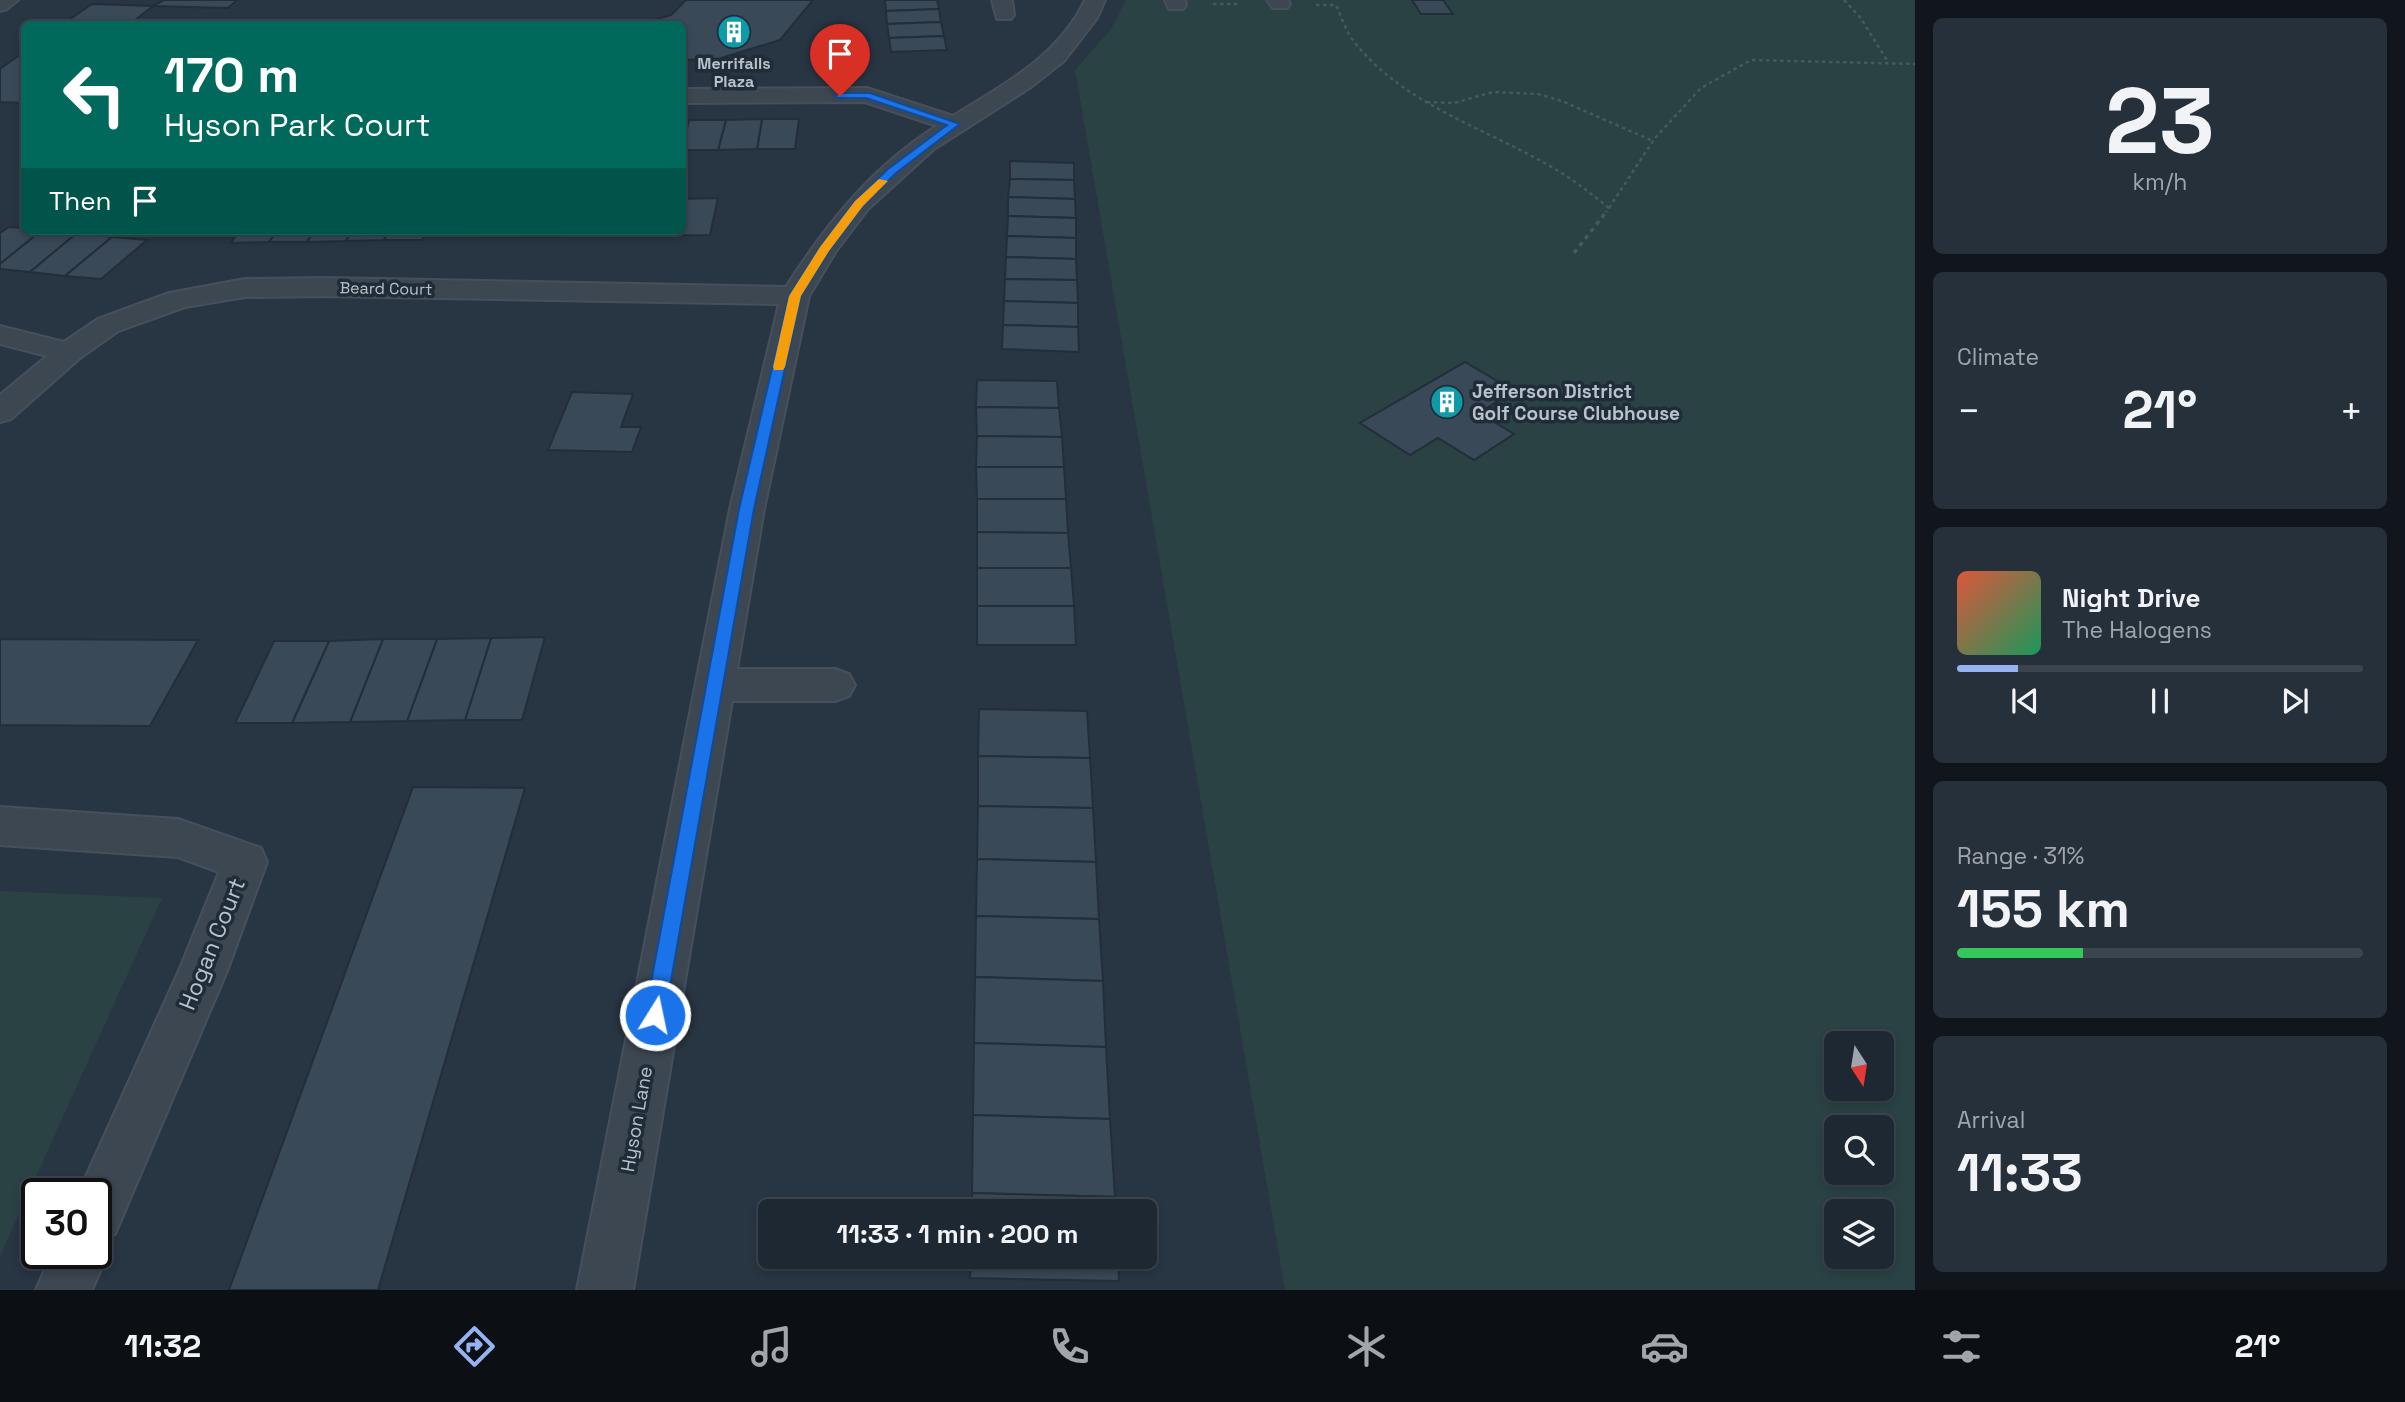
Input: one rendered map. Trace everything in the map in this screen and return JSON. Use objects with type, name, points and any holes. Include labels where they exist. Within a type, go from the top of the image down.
[{"type":"street","points":[[0,5],[8,0]]},
{"type":"street","name":"Hyson Lane","points":[[605,1290],[747,509],[795,296],[824,249],[859,203],[892,171],[955,124],[1023,82],[1056,56],[1087,18],[1095,0]]},
{"type":"street","points":[[686,96],[867,95],[955,124]]},
{"type":"street","name":"Beard Court","points":[[5,407],[69,352],[108,325],[179,299],[245,288],[339,287],[795,296]]},
{"type":"street","points":[[0,335],[69,352]]},
{"type":"street","points":[[715,685],[835,685]]},
{"type":"street","name":"Hogan Court","points":[[0,826],[178,838],[245,862],[203,971],[112,1179]]},
{"type":"street","points":[[64,1290],[73,1269]]},
{"type":"path","points":[[1844,0],[1860,17],[1888,62]]},
{"type":"path","points":[[1211,4],[1238,4]]},
{"type":"path","points":[[1315,5],[1336,5],[1353,42],[1387,76],[1426,102],[1575,180],[1609,208]]},
{"type":"path","points":[[1574,253],[1609,208],[1653,141],[1701,88],[1751,60],[1915,64]]},
{"type":"path","points":[[1426,102],[1454,103],[1493,92],[1538,94],[1562,101],[1653,141]]},
{"type":"green space","points":[[1126,0],[1915,0],[1915,1290],[1285,1290],[1075,70],[1111,29]]},
{"type":"green space","points":[[0,891],[162,898],[35,1178],[21,1178],[21,1210],[0,1256]]},
{"type":"building","points":[[164,0],[237,0],[228,8],[153,6]]},
{"type":"building","name":"Merrifalls Plaza","points":[[686,0],[813,0],[780,40],[718,59],[686,60],[686,21],[650,21],[671,15]]},
{"type":"building","points":[[885,0],[937,0],[939,9],[886,11]]},
{"type":"building","points":[[1412,0],[1443,0],[1453,14],[1421,14]]},
{"type":"building","points":[[92,4],[153,6],[134,21],[67,21]]},
{"type":"building","points":[[939,9],[941,22],[887,24],[886,11]]},
{"type":"building","points":[[941,22],[944,36],[889,38],[887,24]]},
{"type":"building","points":[[944,36],[947,50],[891,52],[889,38]]},
{"type":"building","points":[[21,54],[21,103],[0,102],[0,69]]},
{"type":"building","points":[[762,119],[799,119],[795,149],[757,149]]},
{"type":"building","points":[[762,119],[757,149],[718,150],[726,120]]},
{"type":"building","points":[[689,120],[726,120],[718,150],[686,150]]},
{"type":"building","points":[[1010,161],[1074,163],[1074,180],[1010,179]]},
{"type":"building","points":[[1010,179],[1074,180],[1075,199],[1008,197]]},
{"type":"building","points":[[1008,197],[1075,199],[1076,218],[1008,216]]},
{"type":"building","points":[[718,198],[710,235],[479,237],[686,235],[686,199]]},
{"type":"building","points":[[1008,216],[1076,218],[1076,238],[1007,236]]},
{"type":"building","points":[[9,227],[21,228],[21,235],[36,235],[0,264],[0,233]]},
{"type":"building","points":[[36,235],[75,235],[30,272],[0,269],[0,264]]},
{"type":"building","points":[[75,235],[112,237],[65,276],[30,272]]},
{"type":"building","points":[[236,235],[274,235],[269,242],[231,243]]},
{"type":"building","points":[[274,235],[311,235],[307,242],[269,242]]},
{"type":"building","points":[[311,235],[350,235],[346,241],[307,242]]},
{"type":"building","points":[[350,235],[387,235],[384,240],[346,241]]},
{"type":"building","points":[[387,235],[425,235],[422,240],[384,240]]},
{"type":"building","points":[[1007,236],[1076,238],[1076,259],[1006,257]]},
{"type":"building","points":[[112,237],[147,240],[101,279],[65,276]]},
{"type":"building","points":[[1006,257],[1076,259],[1077,280],[1005,279]]},
{"type":"building","points":[[1005,279],[1077,280],[1078,303],[1004,301]]},
{"type":"building","points":[[1004,301],[1078,303],[1078,327],[1003,325]]},
{"type":"building","points":[[1003,325],[1078,327],[1079,352],[1002,349]]},
{"type":"building","name":"Jefferson District Golf Course Clubhouse","points":[[1465,362],[1514,391],[1479,413],[1514,434],[1474,460],[1438,438],[1410,455],[1360,423]]},
{"type":"building","points":[[977,380],[1057,381],[1059,408],[976,407]]},
{"type":"building","points":[[572,392],[633,394],[621,427],[641,427],[632,452],[548,450]]},
{"type":"building","points":[[976,407],[1059,408],[1062,437],[977,436]]},
{"type":"building","points":[[977,436],[1062,437],[1064,467],[976,467]]},
{"type":"building","points":[[976,467],[1064,467],[1066,499],[977,499]]},
{"type":"building","points":[[977,499],[1066,499],[1068,533],[977,532]]},
{"type":"building","points":[[977,532],[1068,533],[1071,568],[977,568]]},
{"type":"building","points":[[977,568],[1071,568],[1074,606],[977,606]]},
{"type":"building","points":[[977,606],[1074,606],[1076,645],[977,645]]},
{"type":"building","points":[[545,637],[522,720],[465,720],[491,638]]},
{"type":"building","points":[[491,638],[465,720],[407,721],[437,639]]},
{"type":"building","points":[[0,639],[198,640],[150,726],[0,725]]},
{"type":"building","points":[[383,639],[437,639],[407,721],[350,722]]},
{"type":"building","points":[[383,639],[350,722],[292,723],[329,641]]},
{"type":"building","points":[[274,641],[329,641],[292,723],[235,723]]},
{"type":"building","points":[[979,709],[1087,711],[1090,758],[978,756]]},
{"type":"building","points":[[978,756],[1090,758],[1093,808],[978,806]]},
{"type":"building","points":[[413,787],[525,788],[378,1290],[229,1290]]},
{"type":"building","points":[[978,806],[1093,808],[1096,862],[977,859]]},
{"type":"building","points":[[977,859],[1096,862],[1099,919],[976,916]]},
{"type":"building","points":[[976,916],[1099,919],[1103,981],[975,977]]},
{"type":"building","points":[[975,977],[1103,981],[1106,1047],[974,1043]]},
{"type":"building","points":[[974,1043],[1106,1047],[1110,1119],[973,1115]]},
{"type":"building","points":[[973,1115],[1110,1119],[1115,1197],[972,1193]]},
{"type":"building","points":[[972,1193],[1115,1199],[972,1199]]},
{"type":"building","points":[[970,1269],[1119,1269],[1119,1281],[970,1278]]},
{"type":"slow traffic","points":[[779,367],[795,296],[824,249],[859,203],[882,181]]},
{"type":"place","name":"Merrifalls Plaza","points":[[734,32]]},
{"type":"place","name":"Jefferson District Golf Course Clubhouse","points":[[1447,402]]},
{"type":"route","points":[[655,1015],[747,509],[795,296],[824,249],[859,203],[892,171],[955,124],[867,95],[840,96]]}]
